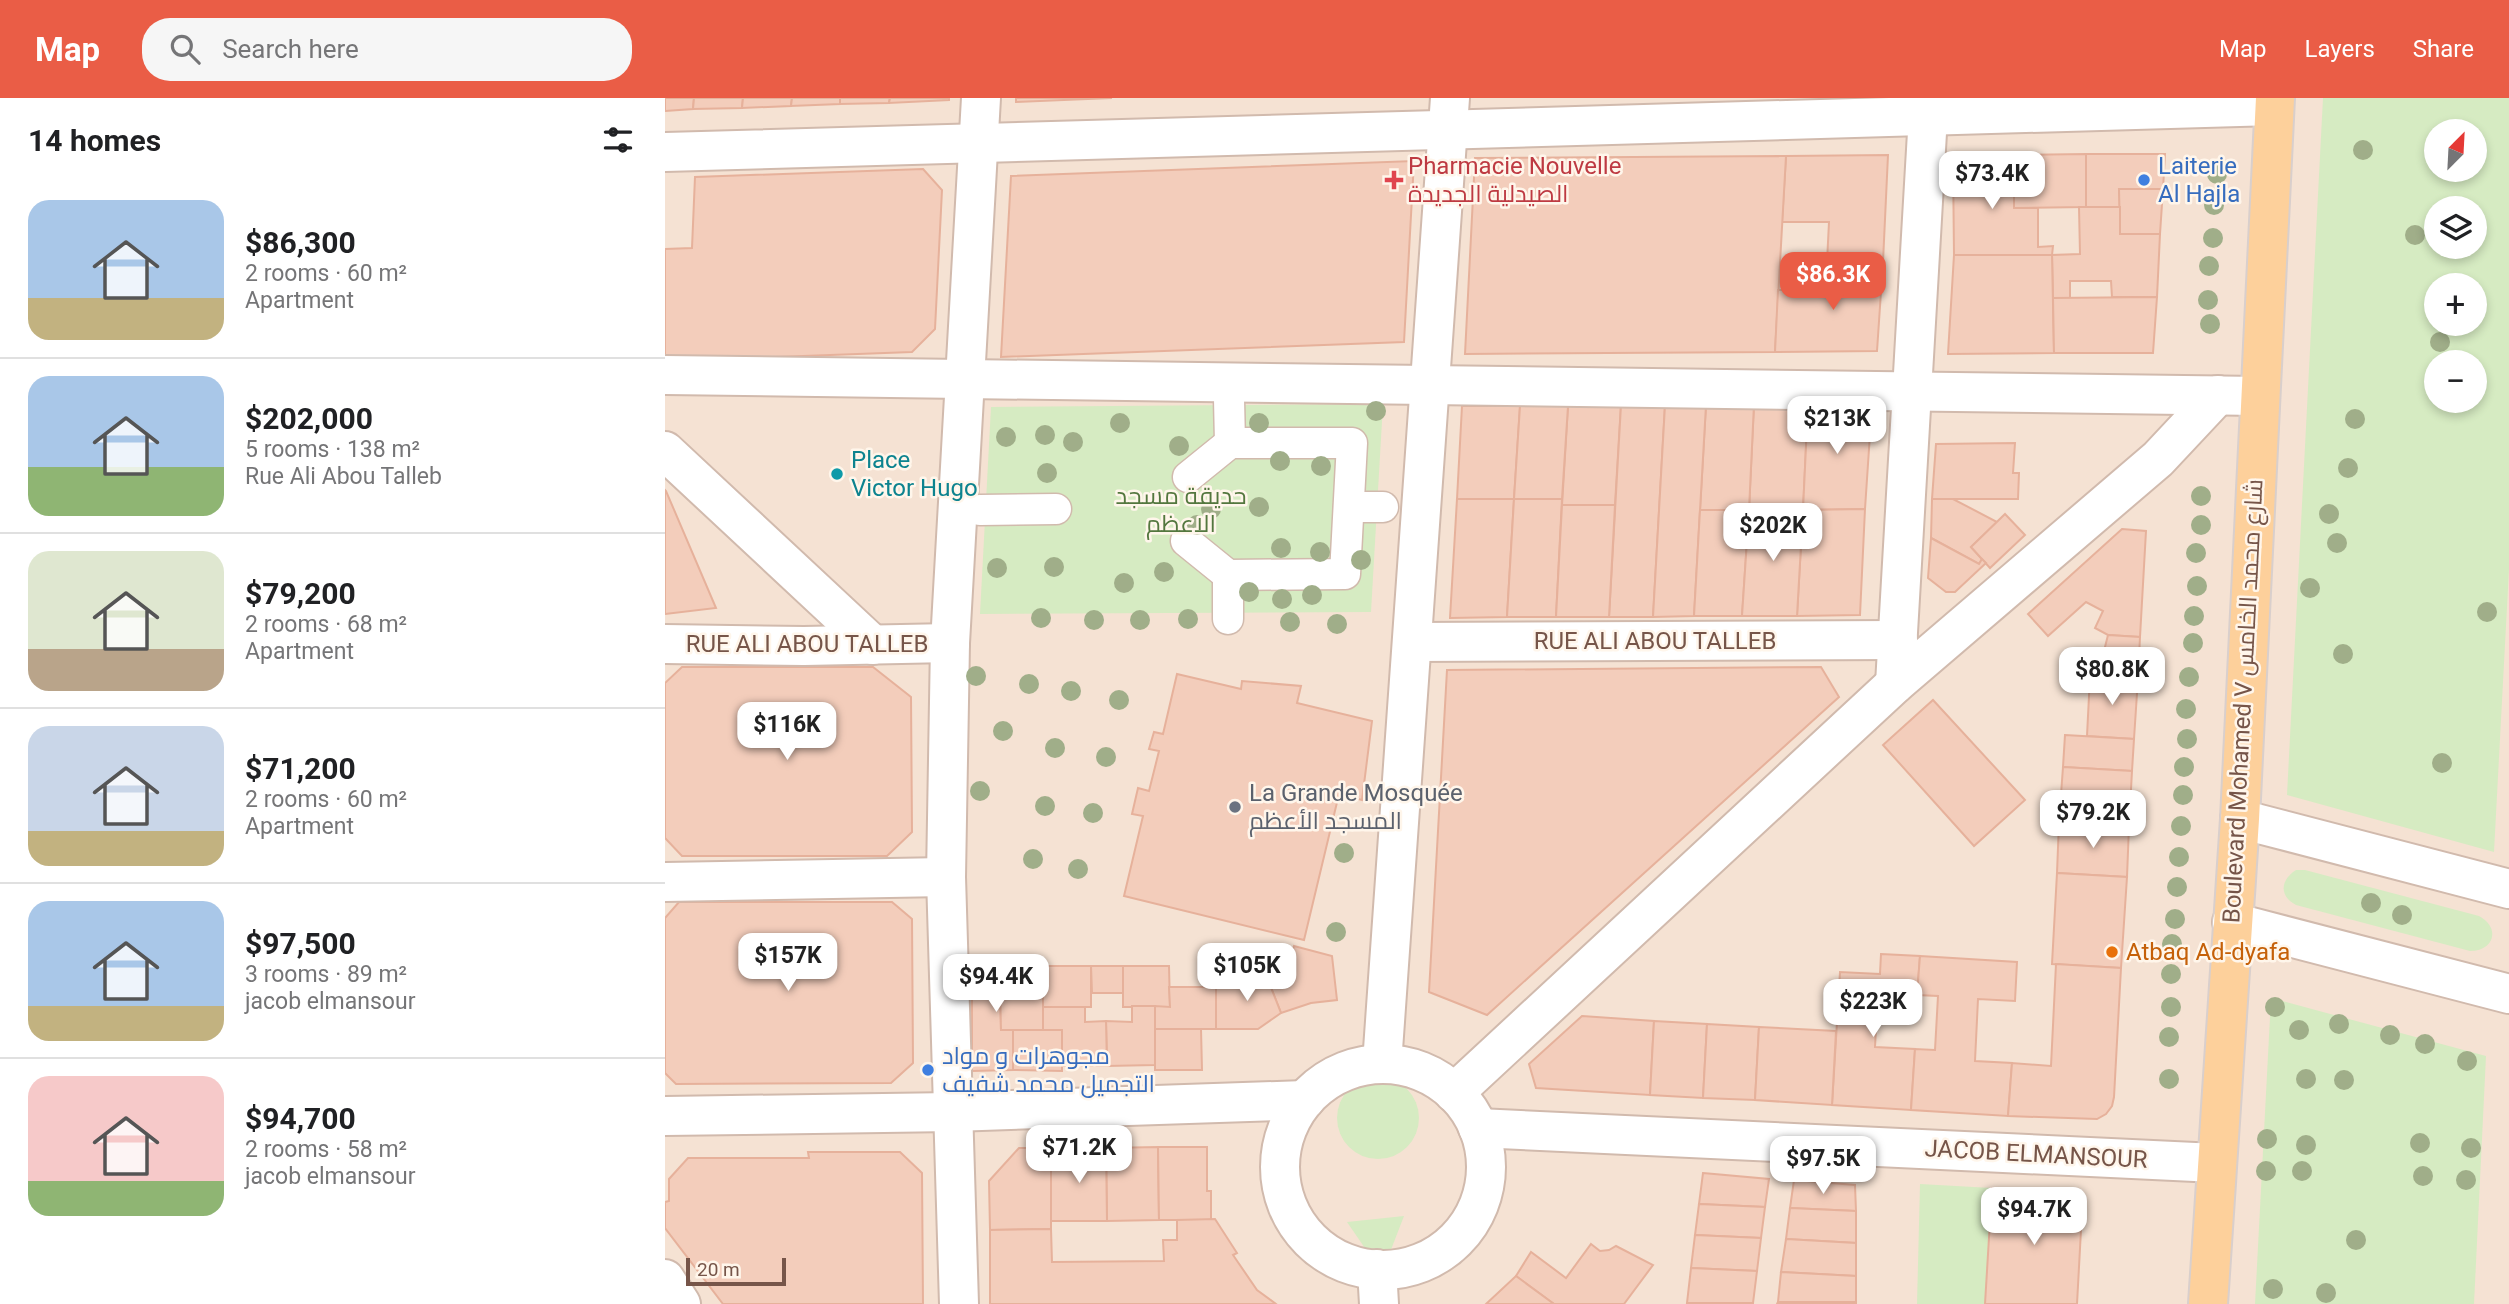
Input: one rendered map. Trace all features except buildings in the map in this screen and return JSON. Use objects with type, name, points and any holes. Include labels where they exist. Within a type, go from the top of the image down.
[{"type":"main road","name":"Boulevard Mohamed V شارع محمد الخامس","points":[[2208,1304],[2240,819],[2275,102]]},
{"type":"street","points":[[959,1304],[946,877],[950,643],[981,98]]},
{"type":"street","points":[[665,152],[979,143],[1449,114],[2275,102]]},
{"type":"street","points":[[1895,684],[1928,107]]},
{"type":"street","points":[[1382,1064],[1449,114]]},
{"type":"street","points":[[665,375],[2260,396]]},
{"type":"street","points":[[1454,1093],[1895,684],[2158,459],[2218,395]]},
{"type":"street","points":[[1229,399],[1230,443]]},
{"type":"street","points":[[1186,541],[1228,575],[1345,574],[1352,443],[1230,443],[1188,477]]},
{"type":"street","points":[[665,451],[873,645]]},
{"type":"street","points":[[1349,507],[1383,507]]},
{"type":"street","points":[[979,510],[1056,509]]},
{"type":"street","points":[[1228,575],[1228,619]]},
{"type":"street","name":"RUE ALI ABOU TALLEB","points":[[1413,642],[1898,640]]},
{"type":"street","name":"RUE ALI ABOU TALLEB","points":[[665,644],[950,643]]},
{"type":"street","points":[[2240,819],[2509,889]]},
{"type":"street","points":[[665,882],[946,877]]},
{"type":"street","points":[[2232,922],[2509,994]]},
{"type":"street","points":[[1382,1064],[1421,1071],[1439,1080],[1454,1093],[1468,1109],[1484,1148],[1485,1177],[1482,1196],[1469,1223],[1450,1245],[1425,1261],[1397,1268],[1378,1286],[1348,1262],[1320,1248],[1299,1226],[1283,1189],[1281,1158],[1288,1128],[1305,1100],[1321,1084],[1361,1066],[1382,1064]]},
{"type":"street","points":[[665,1116],[953,1112],[1305,1100]]},
{"type":"street","name":"JACOB ELMANSOUR","points":[[1478,1128],[2216,1163]]},
{"type":"street","points":[[665,1279],[681,1304]]},
{"type":"shaded area","points":[[665,98],[2509,98],[2509,1304],[665,1304]]},
{"type":"green space","points":[[2323,98],[2509,98],[2509,569],[2494,852],[2287,795]]},
{"type":"green space","name":"حديقة مسجد الاعظم","points":[[1383,404],[1371,612],[980,614],[991,407]]},
{"type":"green space","points":[[2296,870],[2305,870],[2479,916],[2490,927],[2492,938],[2485,947],[2470,951],[2296,905],[2284,893],[2284,883]]},
{"type":"green space","points":[[2271,998],[2486,1056],[2474,1304],[2255,1304]]},
{"type":"green space","points":[[1378,1077],[1394,1080],[1407,1089],[1416,1102],[1419,1118],[1416,1134],[1407,1147],[1394,1156],[1378,1159],[1362,1156],[1349,1147],[1340,1134],[1337,1118],[1340,1102],[1349,1089],[1362,1080]]},
{"type":"green space","points":[[1920,1184],[1992,1188],[1985,1304],[1917,1304]]},
{"type":"green space","points":[[1404,1216],[1382,1273],[1347,1222]]},
{"type":"place","name":"Pharmacie Nouvelle الصيدلية الجديدة","points":[[1394,180]]},
{"type":"place","name":"Laiterie Al Hajla","points":[[2144,180]]},
{"type":"place","name":"Place Victor Hugo","points":[[837,474]]},
{"type":"place","name":"La Grande Mosquée المسجد الأعظم","points":[[1235,807]]},
{"type":"place","name":"Atbaq Ad-dyafa","points":[[2112,952]]},
{"type":"place","name":"مجوهرات و مواد التجميل محمد شفيف","points":[[928,1070]]}]
